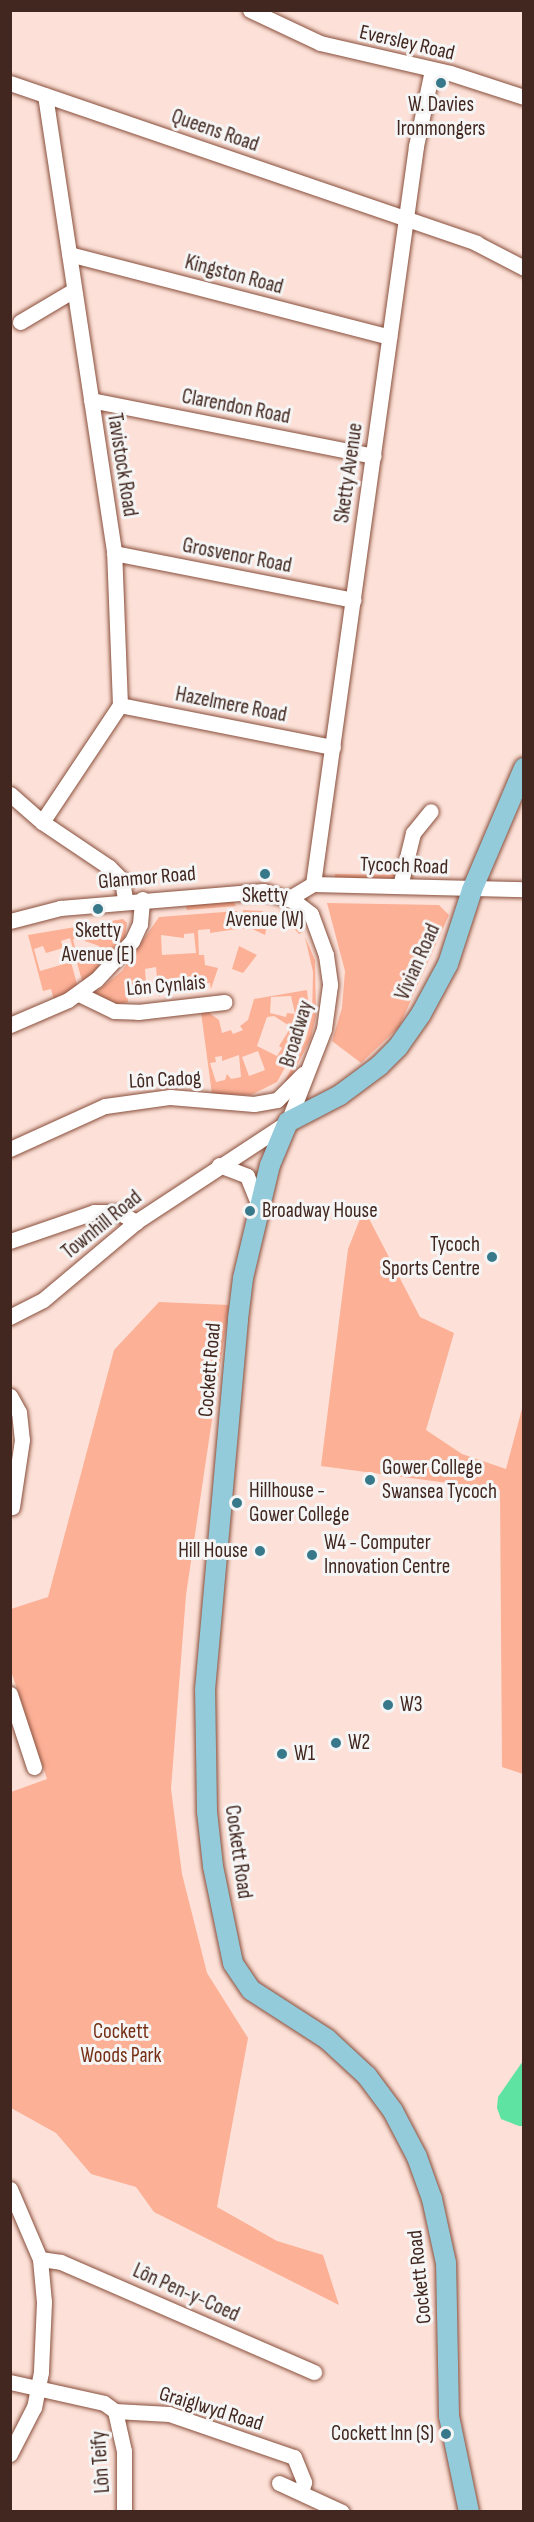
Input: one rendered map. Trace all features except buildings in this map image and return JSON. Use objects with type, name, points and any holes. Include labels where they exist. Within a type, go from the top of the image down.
[{"type":"main road","name":"Vivian Road","points":[[288,1122],[340,1095],[398,1047],[421,1014],[448,964],[472,890],[524,768]]},
{"type":"main road","points":[[275,1151],[340,1095]]},
{"type":"main road","name":"Cockett Road","points":[[288,1122],[275,1151],[259,1205],[238,1319],[205,1690],[205,1782],[213,1866],[233,1963],[244,1983],[351,2060],[393,2111],[417,2157],[438,2219],[446,2263],[449,2416],[469,2511]]},
{"type":"street","name":"Eversley Road","points":[[250,10],[320,43],[432,70],[524,97]]},
{"type":"street","name":"Sketty Avenue","points":[[313,884],[406,220],[432,70]]},
{"type":"street","name":"Queens Road","points":[[10,83],[476,243],[524,268]]},
{"type":"street","name":"Tavistock Road","points":[[45,94],[114,553],[120,705]]},
{"type":"street","name":"Kingston Road","points":[[69,254],[389,337]]},
{"type":"street","points":[[20,322],[74,290]]},
{"type":"street","name":"Clarendon Road","points":[[91,400],[373,456]]},
{"type":"street","name":"Grosvenor Road","points":[[114,553],[353,600]]},
{"type":"street","points":[[42,822],[120,705]]},
{"type":"street","name":"Hazelmere Road","points":[[120,705],[333,747]]},
{"type":"street","points":[[10,794],[42,822],[109,867],[122,880],[125,900]]},
{"type":"street","points":[[400,886],[413,833],[431,811]]},
{"type":"street","points":[[288,899],[313,884]]},
{"type":"street","name":"Tycoch Road","points":[[313,884],[472,890],[524,889]]},
{"type":"street","name":"Glanmor Road","points":[[10,921],[60,908],[125,900],[244,891],[288,899]]},
{"type":"street","points":[[10,1025],[79,994],[132,941],[140,924],[142,899]]},
{"type":"street","name":"Broadway","points":[[288,899],[311,914],[328,967],[327,1014],[313,1061],[288,1122]]},
{"type":"street","name":"Lôn Cynlais","points":[[79,994],[114,1011],[138,1012],[224,1002]]},
{"type":"street","name":"Lôn Cadog","points":[[10,1149],[105,1106],[170,1097],[254,1104],[277,1100],[313,1061]]},
{"type":"street","name":"Townhill Road","points":[[10,1317],[43,1300],[136,1222],[219,1165],[288,1122]]},
{"type":"street","points":[[219,1165],[247,1176],[259,1205]]},
{"type":"street","points":[[10,1241],[94,1212],[118,1212],[136,1222]]},
{"type":"street","points":[[10,1396],[19,1412],[22,1440],[12,1507]]},
{"type":"street","points":[[10,1694],[34,1767]]},
{"type":"street","points":[[10,2189],[40,2259],[44,2331],[34,2407],[10,2454]]},
{"type":"street","name":"Lôn Pen-y-Coed","points":[[40,2259],[61,2262],[314,2372]]},
{"type":"street","name":"Graiglwyd Road","points":[[10,2382],[104,2403],[116,2411],[169,2414],[294,2457],[304,2482],[301,2493]]},
{"type":"street","name":"Lôn Teify","points":[[116,2411],[124,2451],[124,2511]]},
{"type":"street","points":[[279,2483],[342,2511]]},
{"type":"green space","points":[[335,874],[397,875],[397,879],[335,878]]},
{"type":"green space","points":[[233,901],[236,906],[187,910],[185,904]]},
{"type":"green space","points":[[327,903],[439,905],[449,915],[399,1027],[361,1063],[332,1041],[342,1008],[345,971]]},
{"type":"green space","points":[[243,910],[263,911],[259,918],[264,920],[269,914],[265,935],[248,927],[243,929]]},
{"type":"green space","points":[[278,910],[293,920],[303,932],[299,934]]},
{"type":"green space","points":[[237,911],[237,929],[210,933],[210,929],[198,930],[199,955],[204,955],[205,965],[218,968],[211,989],[210,983],[161,989],[159,998],[156,967],[145,969],[146,984],[133,985],[133,990],[127,990],[128,1002],[115,1005],[97,998],[96,992],[122,971],[159,917]],"holes":[[[194,933],[196,953],[162,955],[161,935],[184,938],[184,934]]]},
{"type":"green space","points":[[123,919],[127,923],[125,937],[112,956],[97,959],[100,969],[83,984],[70,938],[61,941],[63,948],[46,953],[43,946],[34,949],[40,971],[71,962],[78,988],[54,1000],[51,989],[43,991],[28,935]],"holes":[[[84,936],[85,941],[99,946],[101,956],[78,961],[73,939]]]},
{"type":"green space","points":[[305,937],[315,960],[316,1016],[311,1038],[288,1083],[285,1081],[306,1039],[312,1016],[313,972]]},
{"type":"green space","points":[[239,946],[257,955],[243,973],[232,969]]},
{"type":"green space","points":[[307,990],[309,1009],[302,1037],[277,1082],[251,1095],[212,1094],[201,1012],[208,1012],[219,1020],[222,1033],[231,1030],[233,1034],[243,1030],[240,1026],[248,1020],[254,999]],"holes":[[[291,996],[295,1014],[287,1013],[286,1017],[270,1013],[271,997]],[[274,1016],[291,1027],[279,1046],[282,1048],[277,1056],[257,1046],[267,1017]],[[258,1051],[265,1070],[249,1076],[242,1057]],[[239,1055],[241,1077],[231,1079],[227,1074],[225,1080],[216,1082],[210,1063],[216,1062],[215,1057],[222,1056],[222,1061]]]},
{"type":"green space","points":[[364,1209],[420,1317],[454,1333],[426,1430],[462,1454],[506,1469],[523,1405],[523,1774],[502,1767],[500,1490],[321,1466],[348,1249]]},
{"type":"green space","name":"Cockett Woods Park","points":[[159,1302],[229,1305],[186,1595],[171,1789],[182,1874],[207,1973],[248,2038],[217,2207],[277,2241],[323,2255],[339,2305],[154,2212],[136,2187],[91,2174],[56,2133],[11,2108],[11,1792],[47,1779],[11,1671],[11,1609],[48,1597],[114,1350]]},
{"type":"shaded area","points":[[523,2061],[523,2126],[519,2126],[501,2119],[497,2108],[498,2097]]},
{"type":"place","name":"W. Davies Ironmongers","points":[[441,83]]},
{"type":"place","name":"Sketty Avenue (W)","points":[[265,874]]},
{"type":"place","name":"Sketty Avenue (E)","points":[[98,909]]},
{"type":"place","name":"Broadway House","points":[[250,1211]]},
{"type":"place","name":"Tycoch Sports Centre","points":[[492,1257]]},
{"type":"place","name":"Gower College Swansea Tycoch","points":[[370,1480]]},
{"type":"place","name":"Hillhouse - Gower College","points":[[237,1503]]},
{"type":"place","name":"Hill House","points":[[260,1551]]},
{"type":"place","name":"W4 - Computer Innovation Centre","points":[[312,1555]]},
{"type":"place","name":"W3","points":[[388,1705]]},
{"type":"place","name":"W2","points":[[336,1743]]},
{"type":"place","name":"W1","points":[[282,1754]]},
{"type":"place","name":"Cockett Inn (S)","points":[[446,2434]]}]
